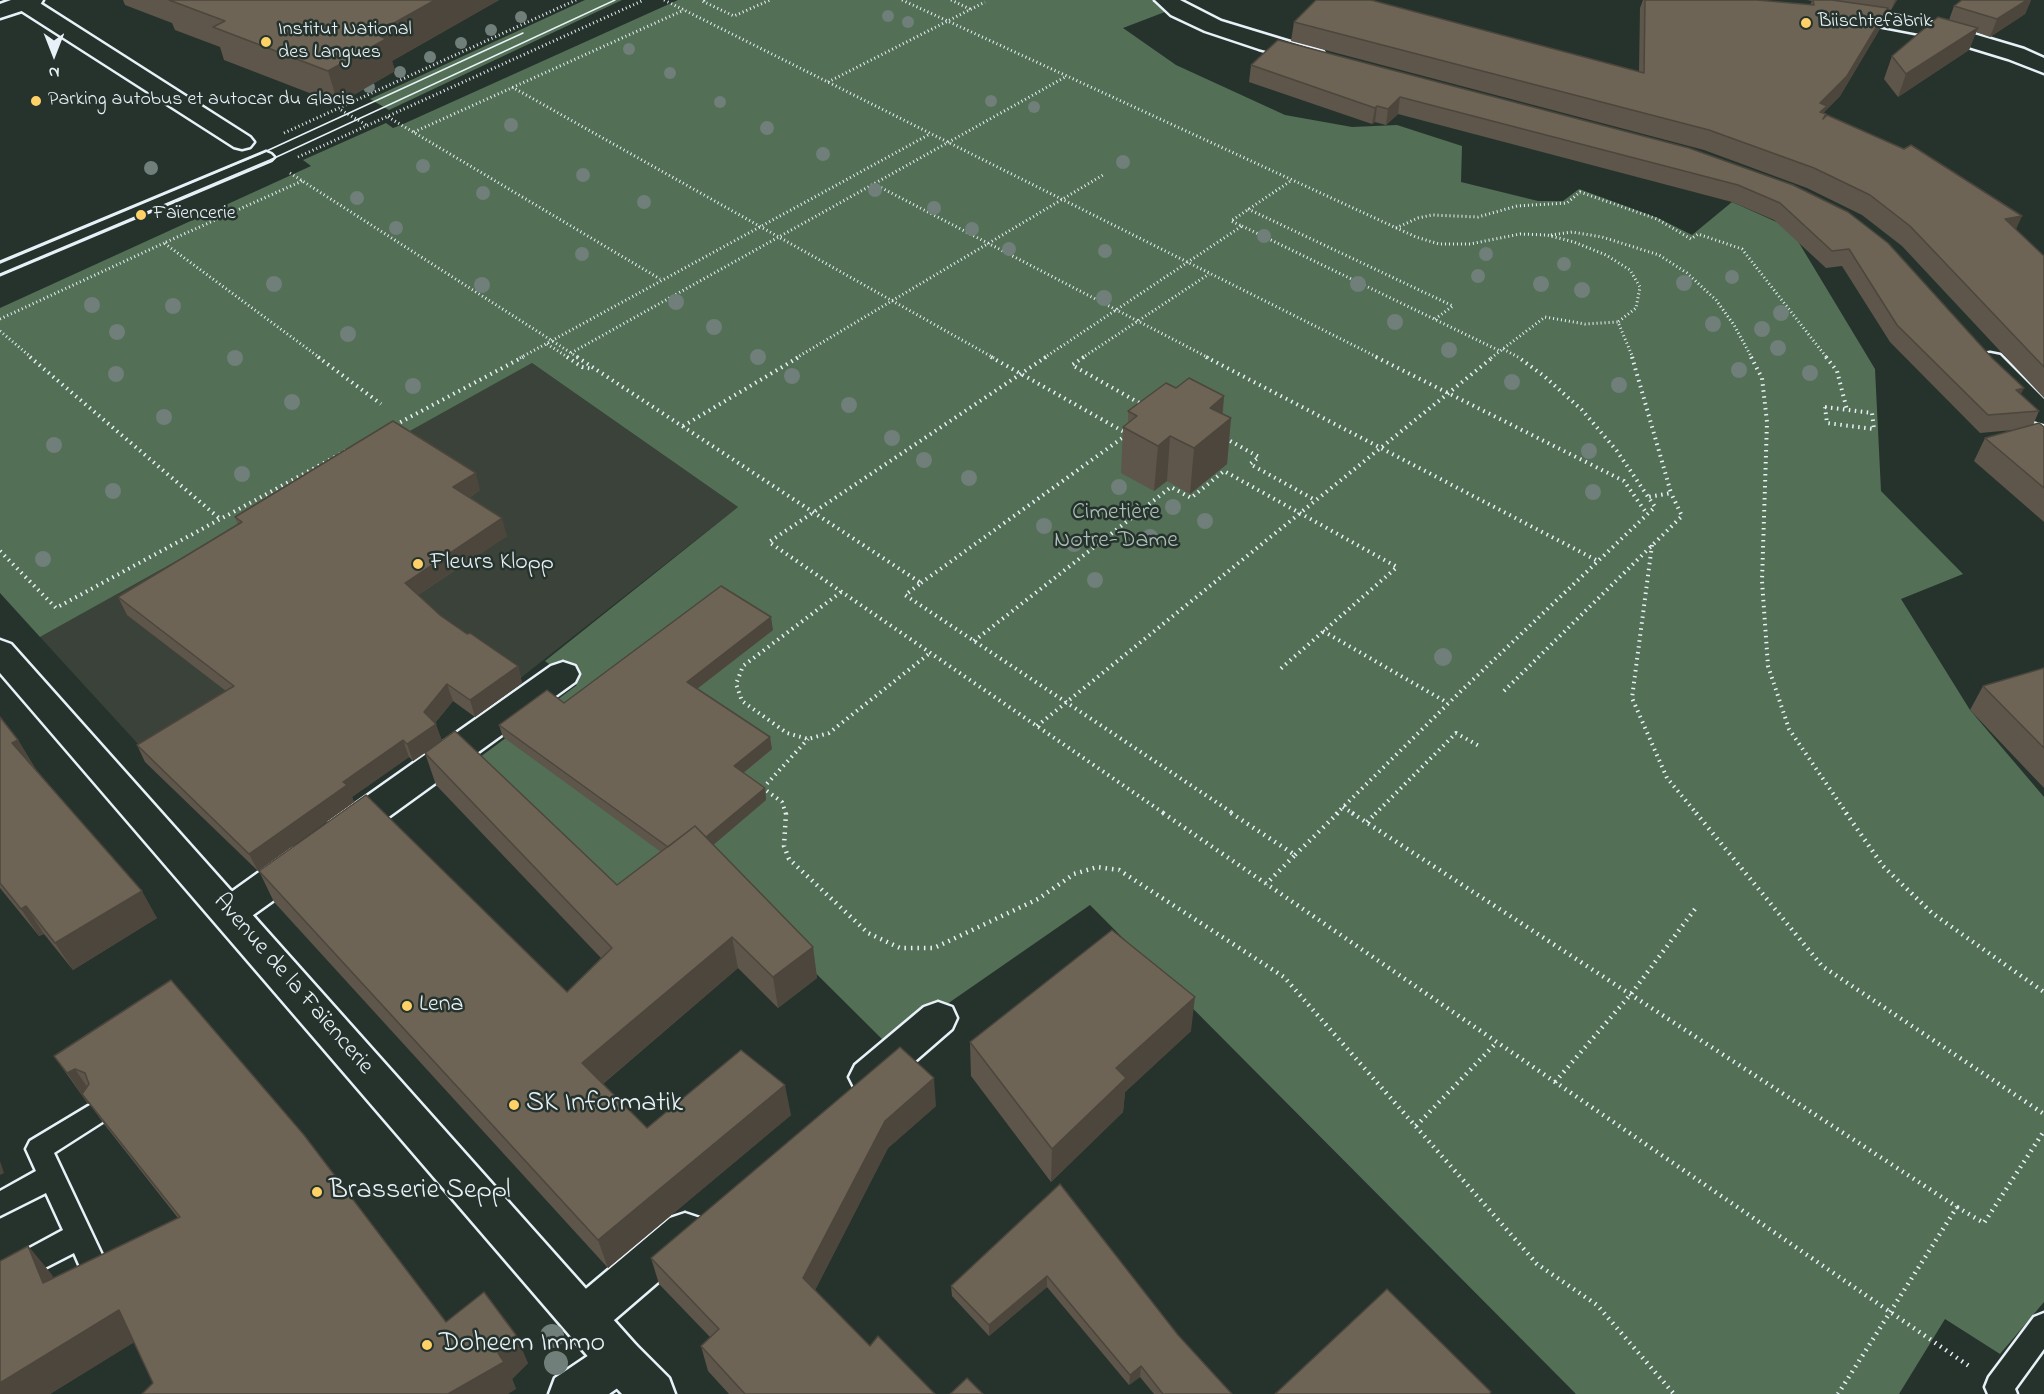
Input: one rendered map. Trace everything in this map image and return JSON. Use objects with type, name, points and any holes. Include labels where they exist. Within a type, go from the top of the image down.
[{"type":"street","points":[[1166,0],[1179,10],[1213,26],[1336,63]]},
{"type":"street","points":[[13,6],[242,142]]},
{"type":"street","points":[[1818,9],[1894,20],[1940,31],[2016,54],[2044,66]]},
{"type":"street","points":[[1975,344],[2044,415]]},
{"type":"street","name":"Avenue de la Faïencerie","points":[[0,652],[620,1360],[653,1394]]},
{"type":"street","points":[[229,913],[563,674]]},
{"type":"street","points":[[839,1102],[938,1018]]},
{"type":"street","points":[[584,1318],[713,1209]]},
{"type":"street","points":[[571,1394],[620,1360]]},
{"type":"lane","points":[[242,142],[272,161]]},
{"type":"lane","points":[[0,269],[272,161]]},
{"type":"lane","points":[[95,1113],[39,1149],[98,1276]]},
{"type":"lane","points":[[0,1204],[51,1177]]},
{"type":"lane","points":[[0,1278],[79,1236]]},
{"type":"lane","points":[[2001,1390],[2044,1326]]},
{"type":"path","points":[[276,129],[285,134],[576,0]]},
{"type":"path","points":[[272,161],[368,126],[644,0]]},
{"type":"path","points":[[664,0],[1624,481],[1647,514]]},
{"type":"path","points":[[705,0],[702,1],[734,16],[770,0]]},
{"type":"path","points":[[902,0],[1396,228],[1439,244],[1470,244],[1520,234],[1547,235],[1572,232],[1602,237],[1659,255],[1687,273],[1716,300],[1734,326],[1762,378],[1767,422],[1763,592],[1768,666],[1789,729],[1883,866],[1932,913],[2044,992]]},
{"type":"path","points":[[951,0],[971,9]]},
{"type":"path","points":[[828,82],[985,2]]},
{"type":"path","points":[[413,132],[684,10]]},
{"type":"path","points":[[571,353],[1067,76]]},
{"type":"path","points":[[513,87],[1128,434],[905,595],[1295,855]]},
{"type":"path","points":[[340,110],[368,126]]},
{"type":"path","points":[[388,117],[661,280]]},
{"type":"path","points":[[388,428],[553,341],[930,134]]},
{"type":"path","points":[[272,161],[553,341],[921,584]]},
{"type":"path","points":[[683,426],[1102,175]]},
{"type":"path","points":[[1266,884],[1448,704],[1655,507],[1617,452],[1582,410],[1544,376],[1517,356],[1436,320],[1231,221],[1292,180]]},
{"type":"path","points":[[0,319],[303,181]]},
{"type":"path","points":[[874,184],[1598,561]]},
{"type":"path","points":[[1396,228],[1432,215],[1478,217],[1517,206],[1567,203],[1580,192],[1657,219],[1691,239],[1698,234],[1742,249],[1837,371],[1847,410]]},
{"type":"path","points":[[1248,210],[1453,306],[1436,320]]},
{"type":"path","points":[[1242,226],[769,542],[2001,1390]]},
{"type":"path","points":[[1037,726],[1545,316],[1585,324],[1618,322],[1636,308],[1640,288],[1630,270],[1606,255],[1574,242],[1547,235]]},
{"type":"path","points":[[164,243],[381,404]]},
{"type":"path","points":[[1147,408],[1072,365],[1210,273]]},
{"type":"path","points":[[1504,690],[1682,516],[1671,493],[1634,361],[1618,322]]},
{"type":"path","points":[[0,331],[219,518]]},
{"type":"path","points":[[547,344],[582,367],[595,369]]},
{"type":"path","points":[[1825,407],[1847,410],[1872,413],[1874,429],[1827,423],[1825,407]]},
{"type":"path","points":[[1218,434],[1259,457],[1250,464],[1315,500]]},
{"type":"path","points":[[0,551],[56,608],[346,450]]},
{"type":"path","points":[[974,641],[1171,487],[1191,498],[1224,471],[1397,567],[1278,671]]},
{"type":"path","points":[[1648,497],[1671,493]]},
{"type":"path","points":[[1652,545],[1632,698],[1667,778],[1822,966],[2044,1114]]},
{"type":"path","points":[[808,739],[787,733],[742,701],[736,684],[743,666],[841,592]]},
{"type":"path","points":[[1323,631],[1448,704]]},
{"type":"path","points":[[930,653],[829,733],[808,739],[763,788],[782,802],[786,812],[784,846],[789,859],[868,933],[900,948],[934,948],[1038,899],[1074,874],[1097,867],[1119,870],[1284,977],[1537,1264],[1597,1305],[1674,1394]]},
{"type":"path","points":[[1366,822],[1456,733],[1479,746]]},
{"type":"path","points":[[1343,807],[1984,1223],[2044,1131]]},
{"type":"path","points":[[1555,1082],[1631,994],[1695,909]]},
{"type":"path","points":[[1416,1126],[1497,1042]]},
{"type":"path","points":[[1838,1394],[1957,1207]]},
{"type":"shaded area","name":"Fleurs Klopp","points":[[532,363],[738,507],[518,680],[263,742],[206,703],[138,744],[40,637]]},
{"type":"green space","points":[[585,0],[622,0],[389,110],[370,99]]},
{"type":"green space","name":"Cimetière Notre-Dame","points":[[678,0],[1154,0],[1170,10],[1123,28],[1176,65],[1285,115],[1352,127],[1397,125],[1462,146],[1461,182],[1538,201],[1563,201],[1579,189],[1658,218],[1692,235],[1732,202],[1790,228],[1875,369],[1881,491],[1963,574],[1901,599],[1970,710],[2044,797],[2044,1302],[2000,1354],[1945,1319],[1899,1394],[1576,1394],[1090,905],[888,1045],[742,900],[626,917],[468,766],[577,685],[545,661],[738,507],[532,363],[40,637],[0,593],[0,308],[311,166],[303,160],[386,123],[393,128],[401,125]]},
{"type":"building","points":[[169,0],[435,0],[378,32],[382,33],[378,35],[386,39],[328,71],[213,27],[225,21]]},
{"type":"building","points":[[1316,0],[1371,0],[1644,73],[1645,0],[1757,0],[1814,5],[1813,0],[1832,0],[1888,8],[1847,76],[1820,103],[1827,106],[1820,112],[1826,114],[1823,119],[1827,115],[1904,149],[1911,145],[2022,216],[2005,219],[2044,256],[2044,367],[1910,226],[1870,195],[1814,168],[1709,130],[1294,22]]},
{"type":"building","points":[[1962,0],[2027,0],[1997,19],[1954,6]]},
{"type":"building","points":[[1938,17],[1978,28],[1906,74],[1892,56]]},
{"type":"building","points":[[1278,40],[1689,148],[1793,185],[1848,212],[1888,243],[1993,359],[2024,388],[2016,390],[2039,411],[1988,415],[1897,325],[1849,249],[1832,251],[1780,203],[1738,185],[1400,97],[1388,109],[1377,106],[1375,108],[1251,65]]},
{"type":"building","points":[[1189,378],[1224,396],[1210,408],[1231,418],[1194,448],[1170,436],[1158,446],[1123,427],[1137,416],[1128,411],[1166,383],[1176,388]]},
{"type":"building","points":[[393,421],[476,473],[453,487],[502,518],[405,583],[441,616],[518,666],[470,700],[447,684],[424,712],[436,724],[407,744],[403,740],[343,782],[347,785],[249,854],[137,745],[234,686],[118,597],[242,522],[235,517]]},
{"type":"building","points":[[2039,423],[2044,427],[2044,488],[1985,438]]},
{"type":"building","points":[[721,586],[771,617],[687,682],[770,737],[734,766],[765,788],[706,837],[695,826],[668,847],[499,725],[547,690],[564,703]]},
{"type":"building","points":[[2044,668],[2044,748],[1983,686]]},
{"type":"building","points":[[0,717],[18,740],[12,743],[142,891],[55,943],[26,906],[21,909],[0,883]]},
{"type":"building","points":[[455,731],[617,885],[695,826],[813,947],[773,977],[732,937],[582,1063],[647,1128],[741,1050],[785,1085],[598,1240],[259,871],[366,795],[567,992],[612,948],[425,753]]},
{"type":"building","points":[[1112,930],[1195,997],[1116,1068],[1126,1078],[1052,1149],[970,1042]]},
{"type":"building","points":[[171,980],[304,1135],[446,1322],[484,1292],[516,1335],[498,1353],[504,1362],[448,1394],[142,1394],[153,1383],[119,1310],[0,1383],[0,1261],[28,1246],[43,1283],[180,1217],[82,1094],[89,1084],[85,1073],[75,1069],[67,1073],[54,1056]]},
{"type":"building","points":[[900,1047],[934,1078],[885,1121],[803,1278],[870,1346],[878,1336],[935,1394],[745,1394],[701,1346],[719,1329],[651,1258]]},
{"type":"building","points":[[1060,1184],[1178,1335],[1232,1394],[1163,1394],[1141,1366],[1130,1375],[1047,1276],[989,1325],[951,1286]]},
{"type":"building","points":[[1387,1289],[1491,1392],[1489,1394],[1275,1394]]},
{"type":"building","points":[[967,1378],[983,1394],[950,1394]]},
{"type":"tram line","points":[[0,274],[270,160],[615,0]]},
{"type":"tram line","points":[[0,263],[260,154],[523,33]]},
{"type":"place","name":"Biischtefabrik","points":[[1806,23]]},
{"type":"place","name":"Institut National des Langues","points":[[266,42]]},
{"type":"place","name":"Parking autobus et autocar du Glacis","points":[[36,101]]},
{"type":"place","name":"Faïencerie","points":[[141,215]]},
{"type":"place","name":"Fleurs Klopp","points":[[418,564]]},
{"type":"place","name":"Lena","points":[[407,1006]]},
{"type":"place","name":"SK Informatik","points":[[514,1105]]},
{"type":"place","name":"Brasserie Seppl","points":[[317,1192]]},
{"type":"place","name":"Doheem Immo","points":[[427,1345]]}]
